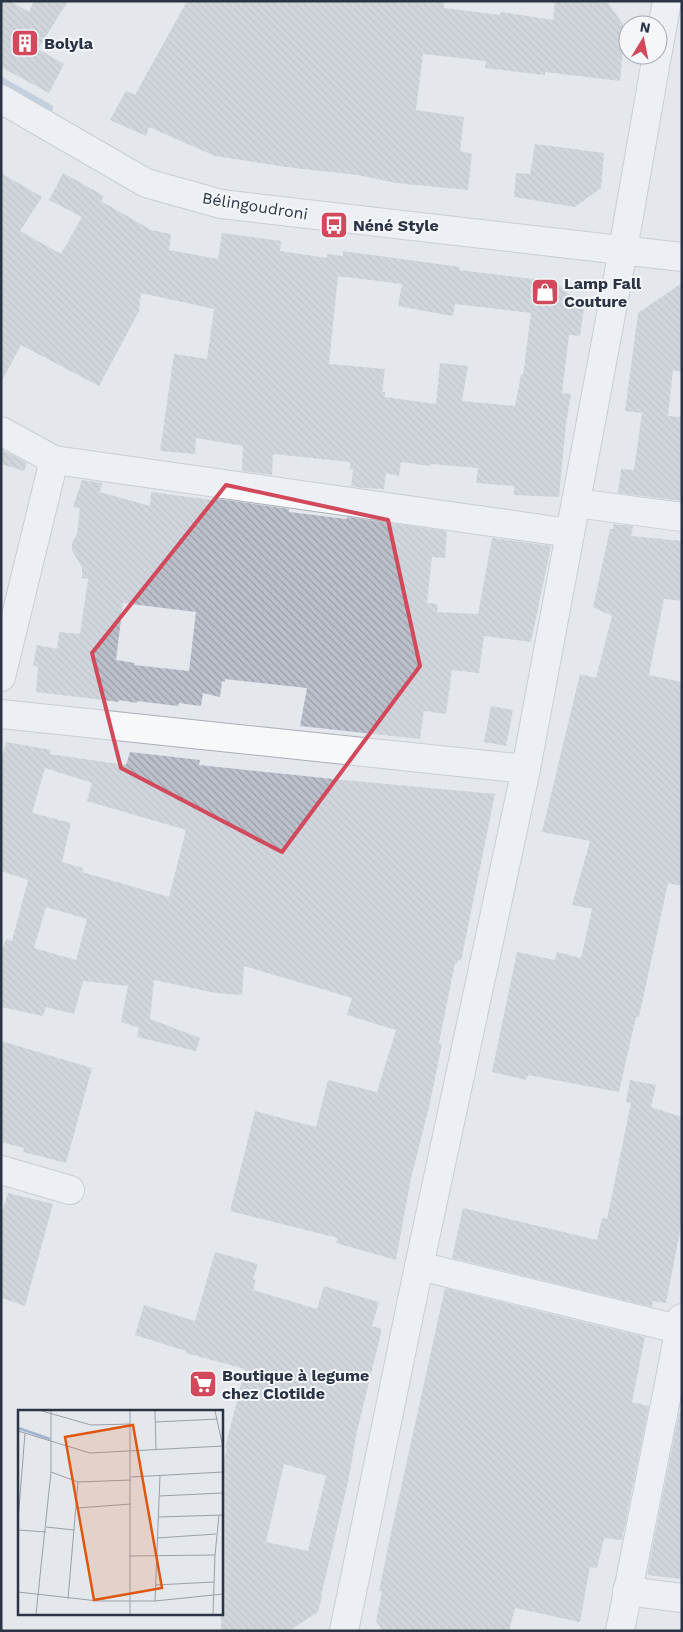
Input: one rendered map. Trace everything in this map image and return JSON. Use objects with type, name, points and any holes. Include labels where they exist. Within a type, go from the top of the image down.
[{"type":"street","points":[[664,15],[667,1]]},
{"type":"street","points":[[344,1631],[419,1266],[526,769],[623,250],[655,65]]},
{"type":"street","name":"Bélingoudroni","points":[[1,99],[146,183],[221,204],[682,257]]},
{"type":"street","points":[[1,431],[54,460],[570,533]]},
{"type":"street","points":[[1,677],[54,460]]},
{"type":"street","points":[[576,502],[682,517]]},
{"type":"street","points":[[1,714],[526,769]]},
{"type":"street","points":[[1,1170],[70,1190]]},
{"type":"street","points":[[419,1266],[681,1326],[620,1631]]},
{"type":"street","points":[[627,1591],[682,1598]]},
{"type":"highlighted area","points":[[226,485],[388,520],[420,666],[282,852],[121,768],[92,653]]},
{"type":"building","name":"Bolyla","points":[[1,1],[10,1],[29,12],[34,1],[68,1],[38,49],[64,64],[49,93],[1,67]]},
{"type":"building","points":[[187,1],[444,1],[444,8],[500,15],[501,12],[553,20],[555,1],[608,3],[618,17],[618,65],[621,65],[620,81],[545,72],[545,75],[485,68],[486,61],[423,54],[416,110],[464,117],[460,151],[472,154],[468,190],[396,183],[358,175],[286,167],[215,156],[149,127],[146,136],[110,120],[126,91],[135,95]]},
{"type":"building","points":[[535,144],[604,153],[601,188],[575,207],[514,197],[516,173],[530,174]]},
{"type":"building","points":[[1,173],[42,197],[20,231],[61,254],[82,217],[49,200],[63,173],[104,196],[101,201],[151,230],[171,234],[169,250],[218,259],[222,233],[281,241],[280,251],[327,258],[327,254],[343,256],[343,251],[460,267],[459,270],[556,282],[584,308],[580,336],[569,335],[562,393],[571,394],[559,497],[514,495],[514,486],[476,483],[478,468],[431,464],[431,466],[401,462],[399,476],[386,473],[384,489],[362,488],[351,486],[353,470],[350,469],[350,462],[273,454],[272,475],[242,471],[243,446],[196,438],[195,454],[160,451],[174,354],[207,359],[214,309],[141,293],[139,311],[99,386],[21,345],[1,382]],"holes":[[[338,276],[402,284],[398,306],[453,316],[455,304],[531,313],[523,375],[521,375],[515,406],[462,401],[468,366],[440,363],[436,404],[385,397],[385,392],[382,392],[385,369],[329,364]]]},
{"type":"building","points":[[682,283],[682,372],[673,370],[668,416],[682,417],[682,501],[618,493],[621,469],[634,470],[642,413],[625,411],[638,313]]},
{"type":"building","points":[[1,449],[27,463],[24,471],[1,464]]},
{"type":"building","points":[[82,480],[102,483],[100,492],[150,506],[151,492],[212,500],[212,498],[289,509],[289,512],[347,519],[347,517],[447,531],[445,558],[432,557],[427,603],[438,604],[437,612],[478,614],[492,538],[551,546],[531,642],[484,636],[479,673],[452,670],[446,714],[424,711],[420,739],[300,726],[307,688],[225,679],[225,682],[222,681],[220,697],[203,693],[201,706],[179,703],[178,706],[137,701],[137,703],[119,700],[119,702],[36,692],[38,667],[33,665],[37,645],[57,649],[59,632],[80,634],[88,579],[82,578],[82,568],[72,550],[72,543],[77,534],[80,508],[73,507]],"holes":[[[123,603],[196,612],[189,671],[134,665],[135,663],[116,660]]]},
{"type":"building","points":[[613,524],[633,526],[631,536],[682,541],[682,601],[664,599],[649,675],[682,682],[682,886],[668,883],[639,1017],[636,1017],[619,1092],[528,1075],[526,1080],[492,1072],[517,952],[555,960],[557,952],[581,958],[592,909],[572,905],[590,841],[542,832],[580,674],[596,678],[612,616],[593,607],[610,529],[613,529]]},
{"type":"building","points":[[491,706],[513,710],[506,746],[484,742]]},
{"type":"building","points":[[6,742],[51,750],[49,754],[126,765],[130,752],[200,760],[199,765],[495,794],[461,961],[458,960],[457,964],[455,963],[439,1043],[442,1044],[429,1107],[411,1178],[396,1260],[336,1243],[338,1238],[230,1211],[255,1111],[316,1127],[328,1080],[377,1092],[396,1030],[347,1015],[352,998],[244,966],[242,995],[216,993],[154,980],[150,1019],[200,1038],[196,1051],[137,1037],[139,1028],[121,1022],[128,986],[83,981],[74,1014],[46,1007],[43,1016],[1,1007],[1,953],[6,939],[12,941],[28,880],[1,871],[1,760]],"holes":[[[45,768],[92,783],[87,801],[186,830],[169,897],[82,872],[83,868],[62,862],[71,823],[32,813]],[[46,907],[87,919],[76,960],[34,948]]]},
{"type":"building","points":[[1,1041],[92,1068],[66,1163],[23,1152],[24,1148],[1,1142]]},
{"type":"building","points":[[630,1080],[656,1085],[651,1107],[682,1117],[682,1221],[666,1303],[653,1301],[652,1307],[452,1258],[463,1208],[597,1240],[602,1218],[607,1219],[631,1103],[626,1102]]},
{"type":"building","points":[[8,1193],[53,1204],[25,1306],[1,1298],[1,1215]]},
{"type":"building","points":[[215,1252],[258,1264],[253,1279],[256,1280],[253,1290],[317,1309],[324,1286],[379,1302],[372,1326],[382,1329],[357,1431],[348,1482],[318,1612],[289,1631],[221,1631],[222,1465],[245,1369],[186,1353],[186,1351],[135,1335],[144,1305],[195,1321]],"holes":[[[284,1464],[326,1476],[308,1551],[266,1542]]]},
{"type":"building","points":[[445,1288],[645,1337],[632,1402],[649,1406],[622,1540],[604,1538],[597,1568],[590,1567],[580,1622],[515,1608],[509,1631],[383,1631],[376,1621],[382,1591],[379,1591],[391,1533]]},
{"type":"building","points":[[679,1413],[682,1413],[682,1579],[647,1575]]},
{"type":"waterway","points":[[1,81],[49,108]]},
{"type":"place","name":"Bolyla","points":[[25,43]]},
{"type":"place","name":"Néné Style","points":[[334,225]]},
{"type":"place","name":"Lamp Fall Couture","points":[[545,292]]},
{"type":"place","name":"Boutique à legume chez Clotilde","points":[[203,1384]]}]
